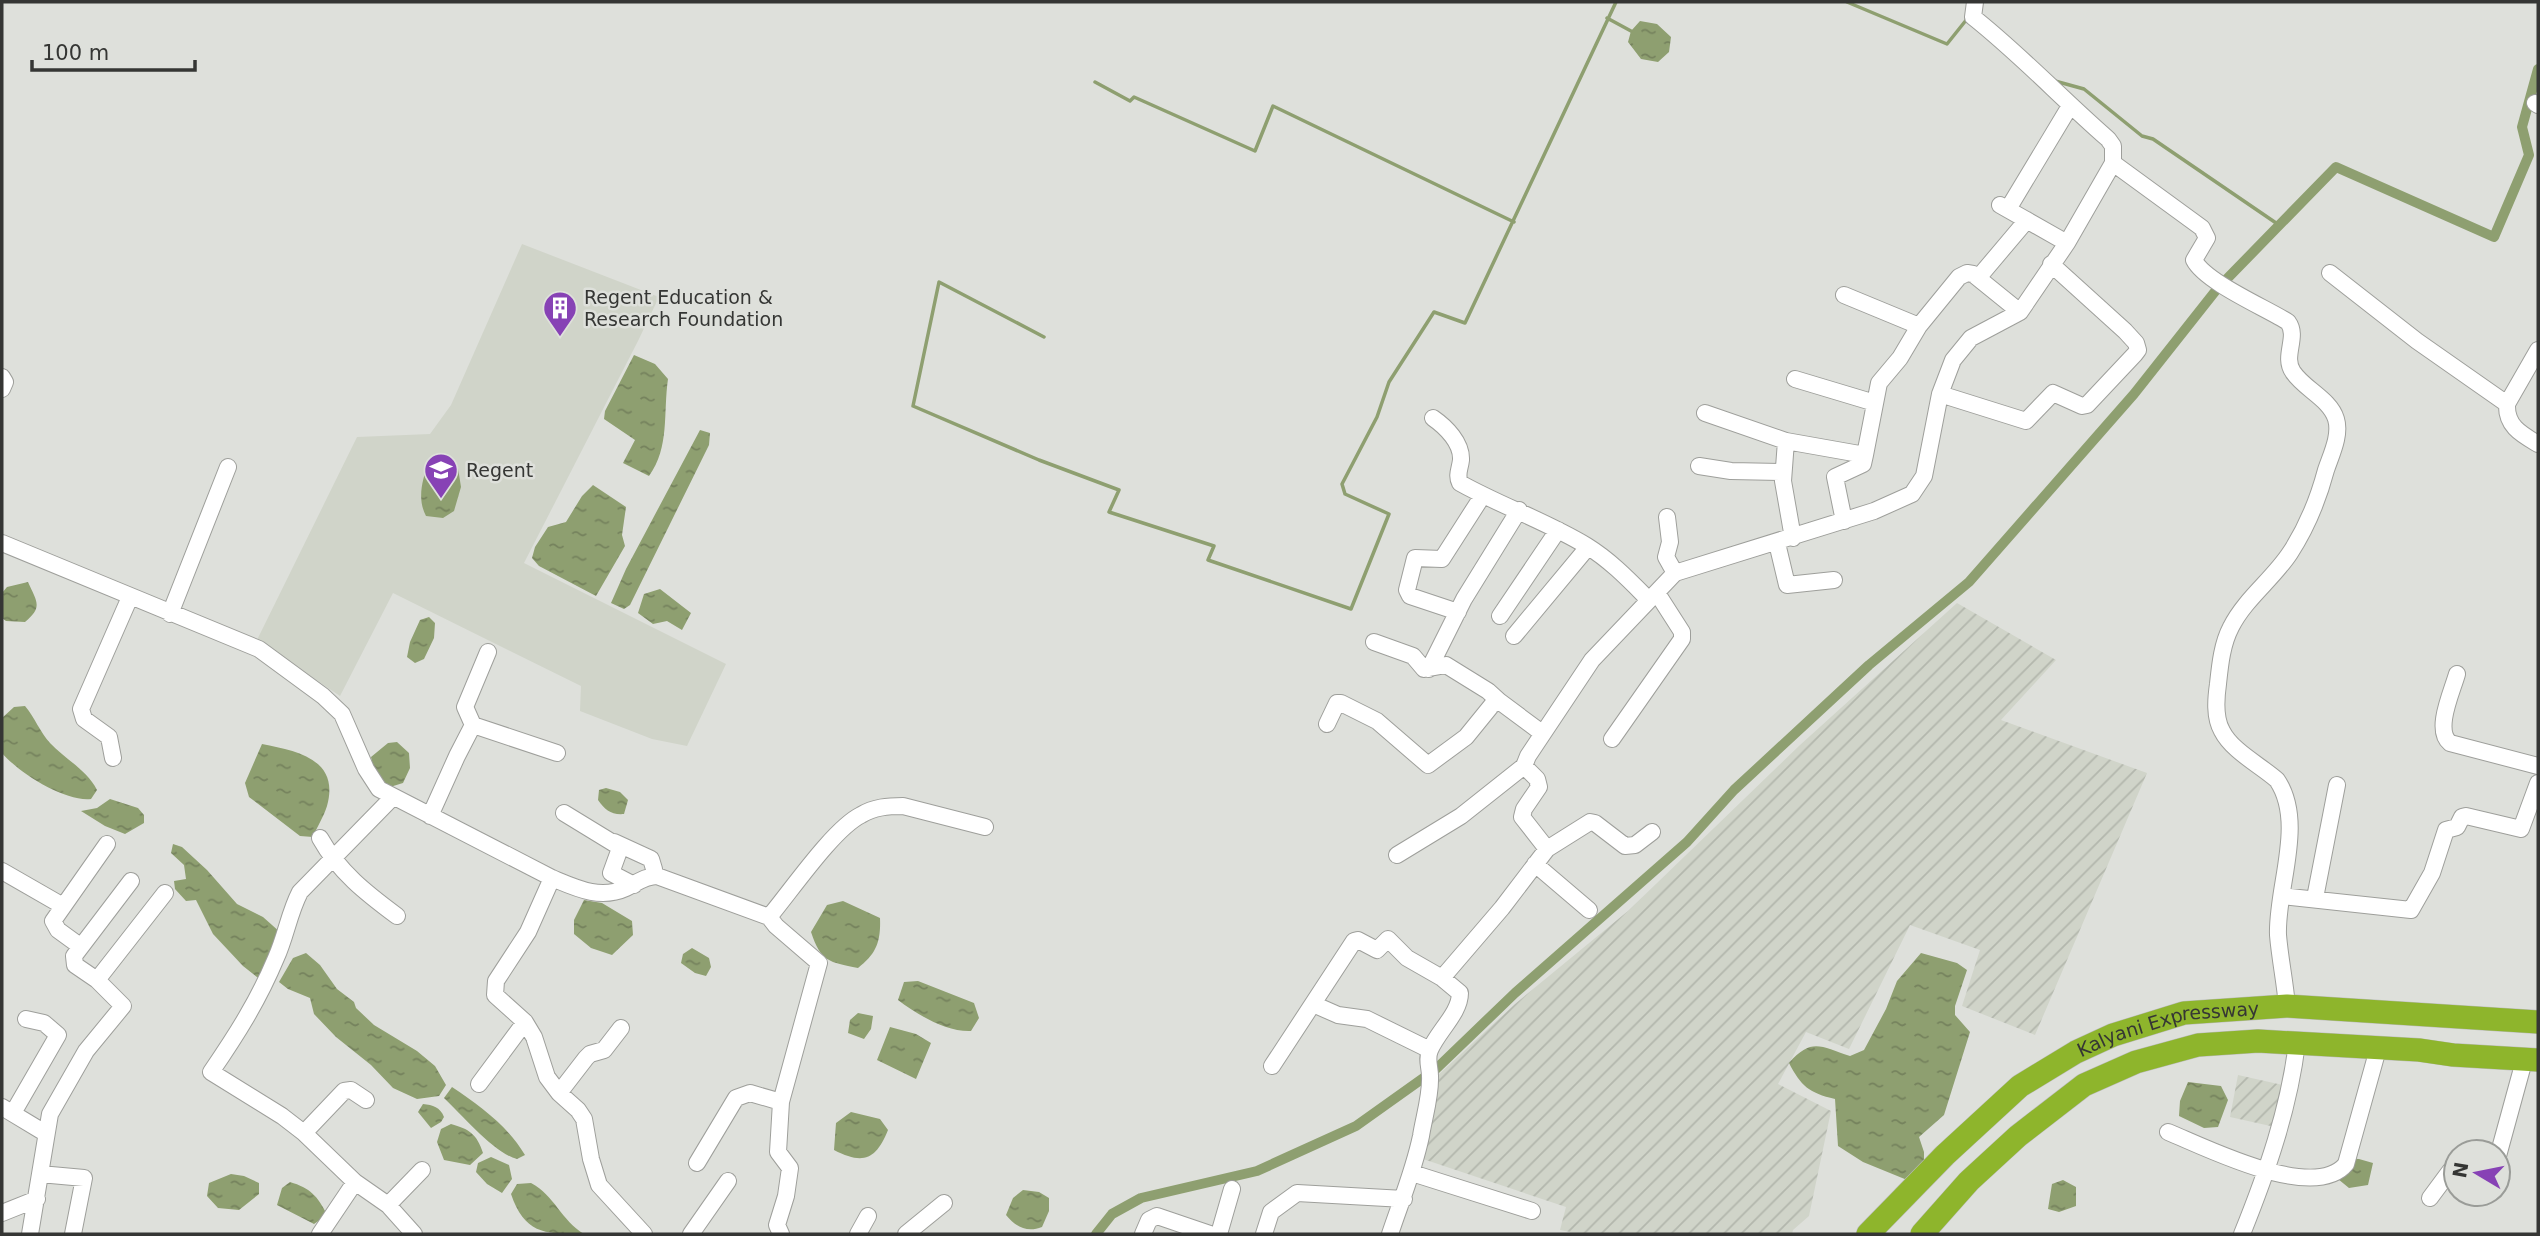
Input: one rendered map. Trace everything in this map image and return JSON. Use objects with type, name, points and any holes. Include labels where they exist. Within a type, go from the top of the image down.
[{"type":"highway","name":"Kalyani Expressway","points":[[1868,1234],[1945,1155],[2020,1086],[2076,1052],[2113,1035],[2184,1013],[2287,1006],[2538,1022]]},
{"type":"highway","name":"Kalyani Expressway","points":[[1922,1234],[1969,1181],[2018,1136],[2084,1085],[2136,1062],[2198,1045],[2258,1041],[2419,1050],[2531,1060]]},
{"type":"street","points":[[1397,855],[1461,816],[1524,766],[1542,733],[1592,660],[1675,573],[1844,521],[1905,499],[1919,487],[1924,476],[1940,394],[1953,360],[1972,338],[2020,312],[2067,243],[2113,163],[2113,146],[2108,139],[2012,49],[1973,17],[1975,2]]},
{"type":"street","points":[[2067,243],[2004,207],[2070,106]]},
{"type":"street","points":[[2113,163],[2207,234],[2194,260],[2200,269],[2288,322],[2293,334],[2288,356],[2292,372],[2336,417],[2337,427],[2319,495],[2309,520],[2276,574],[2230,628],[2224,646],[2216,695],[2217,719],[2222,732],[2277,780],[2282,788],[2288,814],[2278,936],[2287,1006]]},
{"type":"street","points":[[1979,278],[2027,220]]},
{"type":"street","points":[[1940,394],[2026,421],[2053,393],[2082,406],[2087,405],[2136,354],[2136,343],[2125,331],[2052,264]]},
{"type":"street","points":[[1844,521],[1835,478],[1863,464],[1879,383],[1900,358],[1919,326],[1959,277],[1970,273],[1979,278],[2020,312]]},
{"type":"street","points":[[2330,273],[2417,341],[2507,404]]},
{"type":"street","points":[[1844,295],[1919,326]]},
{"type":"street","points":[[2538,350],[2507,404],[2511,425],[2538,444]]},
{"type":"street","points":[[2,377],[5,382],[2,389]]},
{"type":"street","points":[[1795,379],[1875,403]]},
{"type":"street","points":[[1705,413],[1786,441],[1865,455]]},
{"type":"street","points":[[1433,418],[1450,430],[1461,456],[1458,481],[1588,547],[1653,596],[1682,632],[1682,639],[1612,739]]},
{"type":"street","points":[[1786,441],[1782,472],[1787,585],[1833,580]]},
{"type":"street","points":[[1699,466],[1731,471],[1782,472]]},
{"type":"street","points":[[170,614],[228,467]]},
{"type":"street","points":[[1458,612],[1410,596],[1407,590],[1415,558],[1441,560],[1483,495]]},
{"type":"street","points":[[1429,669],[1458,612],[1519,510]]},
{"type":"street","points":[[1667,517],[1670,542],[1666,557],[1675,573]]},
{"type":"street","points":[[1500,616],[1558,530]]},
{"type":"street","points":[[2,543],[259,649],[323,696],[347,722],[379,789],[552,878],[582,890],[610,894],[653,876],[769,917],[819,962],[781,1102],[778,1152],[790,1168],[786,1196],[777,1225],[781,1234]]},
{"type":"street","points":[[1514,636],[1588,547]]},
{"type":"street","points":[[113,758],[109,737],[84,719],[81,709],[130,597]]},
{"type":"street","points":[[1374,642],[1415,657],[1422,667],[1429,669],[1446,665],[1488,691],[1542,733]]},
{"type":"street","points":[[488,652],[465,708],[474,725],[558,752]]},
{"type":"street","points":[[2457,674],[2442,728],[2445,739],[2450,743],[2538,766]]},
{"type":"street","points":[[1327,724],[1337,703],[1341,703],[1377,721],[1422,762],[1430,765],[1466,737],[1492,705],[1499,701]]},
{"type":"street","points":[[430,816],[474,725]]},
{"type":"street","points":[[1524,766],[1539,783],[1522,817],[1547,849]]},
{"type":"street","points":[[2282,895],[2412,910],[2432,873],[2448,828],[2457,827],[2462,817],[2466,816],[2521,828],[2538,783]]},
{"type":"street","points":[[2315,898],[2337,785]]},
{"type":"street","points":[[392,797],[300,892],[291,908],[276,958],[254,1005],[211,1072],[282,1116],[304,1133],[355,1182],[388,1205],[414,1234]]},
{"type":"street","points":[[769,917],[842,830],[861,814],[889,806],[903,806],[985,827]]},
{"type":"street","points":[[564,813],[614,842],[651,859],[653,876]]},
{"type":"street","points":[[1442,978],[1502,908],[1547,849],[1590,822],[1594,822],[1625,846],[1635,845],[1653,832]]},
{"type":"street","points":[[320,838],[332,860],[369,895],[397,916]]},
{"type":"street","points":[[614,842],[619,851],[611,873],[634,885]]},
{"type":"street","points":[[80,946],[53,923],[54,918],[107,844]]},
{"type":"street","points":[[1535,864],[1590,910]]},
{"type":"street","points":[[2,871],[63,906]]},
{"type":"street","points":[[552,878],[528,932],[496,981],[495,995],[525,1022],[534,1037],[547,1077],[584,1119],[599,1185],[644,1234]]},
{"type":"street","points":[[30,1234],[50,1114],[86,1051],[124,1006],[97,980],[75,965],[74,956],[131,881]]},
{"type":"street","points":[[97,980],[166,893]]},
{"type":"street","points":[[1272,1066],[1351,943],[1356,940],[1377,950],[1388,939],[1407,958],[1442,978],[1460,993],[1461,996],[1429,1063],[1412,1172],[1390,1234]]},
{"type":"street","points":[[1313,1004],[1338,1015],[1367,1019],[1429,1063]]},
{"type":"street","points":[[26,1018],[44,1023],[58,1035],[7,1110],[45,1133]]},
{"type":"street","points":[[479,1084],[525,1022]]},
{"type":"street","points":[[559,1093],[586,1058],[604,1050],[621,1028]]},
{"type":"street","points":[[2242,1234],[2266,1172],[2292,1084],[2297,1043]]},
{"type":"street","points":[[2168,1132],[2266,1172],[2308,1178],[2337,1173],[2343,1168],[2350,1153],[2378,1049]]},
{"type":"street","points":[[2504,1138],[2531,1060]]},
{"type":"street","points":[[304,1133],[344,1091],[351,1090],[366,1100]]},
{"type":"street","points":[[697,1163],[736,1098],[750,1093],[781,1102]]},
{"type":"street","points":[[388,1205],[422,1170]]},
{"type":"street","points":[[1412,1172],[1532,1211]]},
{"type":"street","points":[[40,1174],[84,1178],[72,1234]]},
{"type":"street","points":[[691,1234],[728,1181]]},
{"type":"street","points":[[320,1234],[355,1182]]},
{"type":"street","points":[[2430,1198],[2442,1182]]},
{"type":"street","points":[[1219,1234],[1232,1189]]},
{"type":"street","points":[[1264,1234],[1271,1212],[1297,1193],[1404,1199]]},
{"type":"street","points":[[2,1213],[37,1199]]},
{"type":"street","points":[[906,1234],[944,1203]]},
{"type":"street","points":[[858,1234],[868,1216]]},
{"type":"street","points":[[1143,1234],[1153,1216],[1187,1230],[1210,1234]]},
{"type":"shaded area","name":"Regent","points":[[522,244],[659,297],[524,563],[726,664],[687,746],[652,739],[580,711],[581,686],[393,593],[340,696],[257,640],[357,437],[430,434],[451,405]]},
{"type":"shaded area","points":[[1957,603],[2056,660],[2001,720],[2147,773],[2035,1035],[1962,1006],[1980,950],[1910,925],[1849,1049],[1806,1032],[1778,1084],[1831,1111],[1809,1216],[1792,1234],[1569,1234],[1570,1232],[1560,1230],[1566,1207],[1420,1158],[1435,1078],[1515,1004],[1628,911],[1800,745]]},
{"type":"shaded area","points":[[2238,1075],[2287,1086],[2275,1127],[2230,1117]]},
{"type":"water","points":[[1640,21],[1657,24],[1671,37],[1669,52],[1658,62],[1641,59],[1628,42],[1631,31]]},
{"type":"water","points":[[634,355],[655,364],[668,379],[663,442],[656,465],[649,476],[623,463],[635,440],[604,419],[605,411]]},
{"type":"water","points":[[700,430],[710,433],[709,445],[630,605],[624,609],[611,603],[626,569]]},
{"type":"water","points":[[447,461],[458,468],[461,487],[454,511],[443,518],[426,516],[422,489],[429,462]]},
{"type":"water","points":[[593,485],[626,507],[622,535],[625,546],[596,596],[539,566],[532,558],[535,547],[548,527],[566,522],[582,496]]},
{"type":"water","points":[[28,582],[37,604],[34,612],[25,622],[6,621],[2,618],[2,593],[7,587]]},
{"type":"water","points":[[660,589],[691,613],[682,630],[667,621],[653,624],[638,613],[644,594]]},
{"type":"water","points":[[429,617],[435,623],[434,638],[424,659],[415,663],[407,657],[410,642],[420,620]]},
{"type":"water","points":[[25,706],[50,743],[93,783],[97,790],[91,799],[69,796],[43,785],[19,769],[2,753],[2,718],[14,707]]},
{"type":"water","points":[[397,742],[409,753],[410,768],[403,783],[390,787],[375,778],[371,757],[388,743]]},
{"type":"water","points":[[262,744],[301,754],[312,760],[327,777],[327,806],[313,837],[300,836],[249,797],[245,783]]},
{"type":"water","points":[[606,788],[620,792],[628,800],[624,814],[609,811],[598,800],[599,790]]},
{"type":"water","points":[[110,799],[138,808],[144,815],[144,823],[125,834],[105,826],[81,811],[97,808]]},
{"type":"water","points":[[173,844],[182,847],[207,870],[237,904],[263,917],[281,933],[262,981],[243,966],[213,934],[196,900],[186,901],[175,889],[174,881],[186,879],[184,865],[171,853]]},
{"type":"water","points":[[584,900],[602,903],[632,921],[633,935],[612,955],[591,948],[574,934],[574,920]]},
{"type":"water","points":[[843,901],[880,918],[880,934],[876,947],[858,968],[827,959],[818,949],[811,932],[827,905]]},
{"type":"water","points":[[692,948],[709,958],[711,967],[706,976],[695,973],[681,963],[683,954]]},
{"type":"water","points":[[306,953],[320,965],[337,989],[354,1002],[356,1008],[374,1025],[417,1051],[435,1066],[446,1085],[439,1096],[417,1099],[393,1088],[314,1014],[310,998],[279,982],[293,958]]},
{"type":"water","points":[[1921,953],[1957,963],[1967,970],[1955,1006],[1955,1015],[1970,1032],[1944,1115],[1919,1137],[1924,1152],[1924,1170],[1912,1182],[1863,1162],[1838,1146],[1835,1099],[1807,1087],[1789,1063],[1811,1047],[1824,1047],[1850,1056],[1864,1050],[1886,1009],[1897,981]]},
{"type":"water","points":[[918,981],[974,1003],[979,1018],[971,1031],[942,1026],[898,1000],[904,982]]},
{"type":"water","points":[[858,1013],[873,1016],[871,1029],[864,1039],[848,1033],[850,1020]]},
{"type":"water","points":[[890,1027],[916,1034],[931,1043],[916,1079],[877,1060]]},
{"type":"water","points":[[2188,1082],[2221,1086],[2228,1100],[2218,1127],[2204,1128],[2179,1116],[2180,1101]]},
{"type":"water","points":[[452,1087],[501,1125],[525,1155],[517,1159],[508,1155],[479,1133],[444,1098]]},
{"type":"water","points":[[423,1104],[440,1111],[444,1117],[441,1122],[431,1128],[418,1112]]},
{"type":"water","points":[[851,1112],[880,1119],[888,1130],[879,1148],[867,1157],[853,1157],[834,1150],[836,1123]]},
{"type":"water","points":[[451,1124],[472,1133],[481,1147],[483,1153],[470,1165],[444,1160],[437,1142],[441,1129]]},
{"type":"water","points":[[491,1157],[509,1165],[512,1179],[502,1193],[487,1184],[476,1172],[478,1163]]},
{"type":"water","points":[[2344,1158],[2373,1163],[2368,1185],[2349,1188],[2338,1179]]},
{"type":"water","points":[[231,1174],[259,1183],[259,1194],[239,1210],[218,1208],[207,1196],[209,1183]]},
{"type":"water","points":[[2063,1180],[2076,1187],[2076,1206],[2059,1212],[2048,1209],[2052,1184]]},
{"type":"water","points":[[290,1182],[313,1194],[327,1215],[314,1224],[277,1205],[282,1188]]},
{"type":"water","points":[[531,1183],[546,1194],[569,1222],[584,1234],[559,1234],[530,1225],[523,1218],[511,1194],[517,1184]]},
{"type":"water","points":[[1023,1190],[1039,1192],[1049,1198],[1049,1211],[1042,1227],[1022,1228],[1006,1215],[1013,1198]]},
{"type":"waterway","points":[[1044,337],[939,282],[913,406],[1039,460],[1119,490],[1109,512],[1214,546],[1208,560],[1351,609],[1389,514],[1345,494],[1342,484],[1377,417],[1389,382],[1434,312],[1465,323],[1616,2]]},
{"type":"waterway","points":[[1847,2],[1947,44],[1967,19]]},
{"type":"waterway","points":[[1607,18],[1631,31]]},
{"type":"waterway","points":[[1096,1234],[1112,1214],[1141,1198],[1257,1171],[1356,1126],[1436,1069],[1515,993],[1687,842],[1734,790],[1869,665],[1969,582],[2134,394],[2217,289],[2336,167],[2494,237],[2529,155],[2522,127],[2538,69]]},
{"type":"waterway","points":[[2055,81],[2084,89],[2142,136],[2153,139],[2279,225]]},
{"type":"waterway","points":[[1095,82],[1130,101],[1134,97],[1255,151],[1273,106],[1514,222]]},
{"type":"place","name":"Regent Education & Research Foundation","points":[[560,338]]},
{"type":"place","name":"Regent","points":[[441,500]]}]
